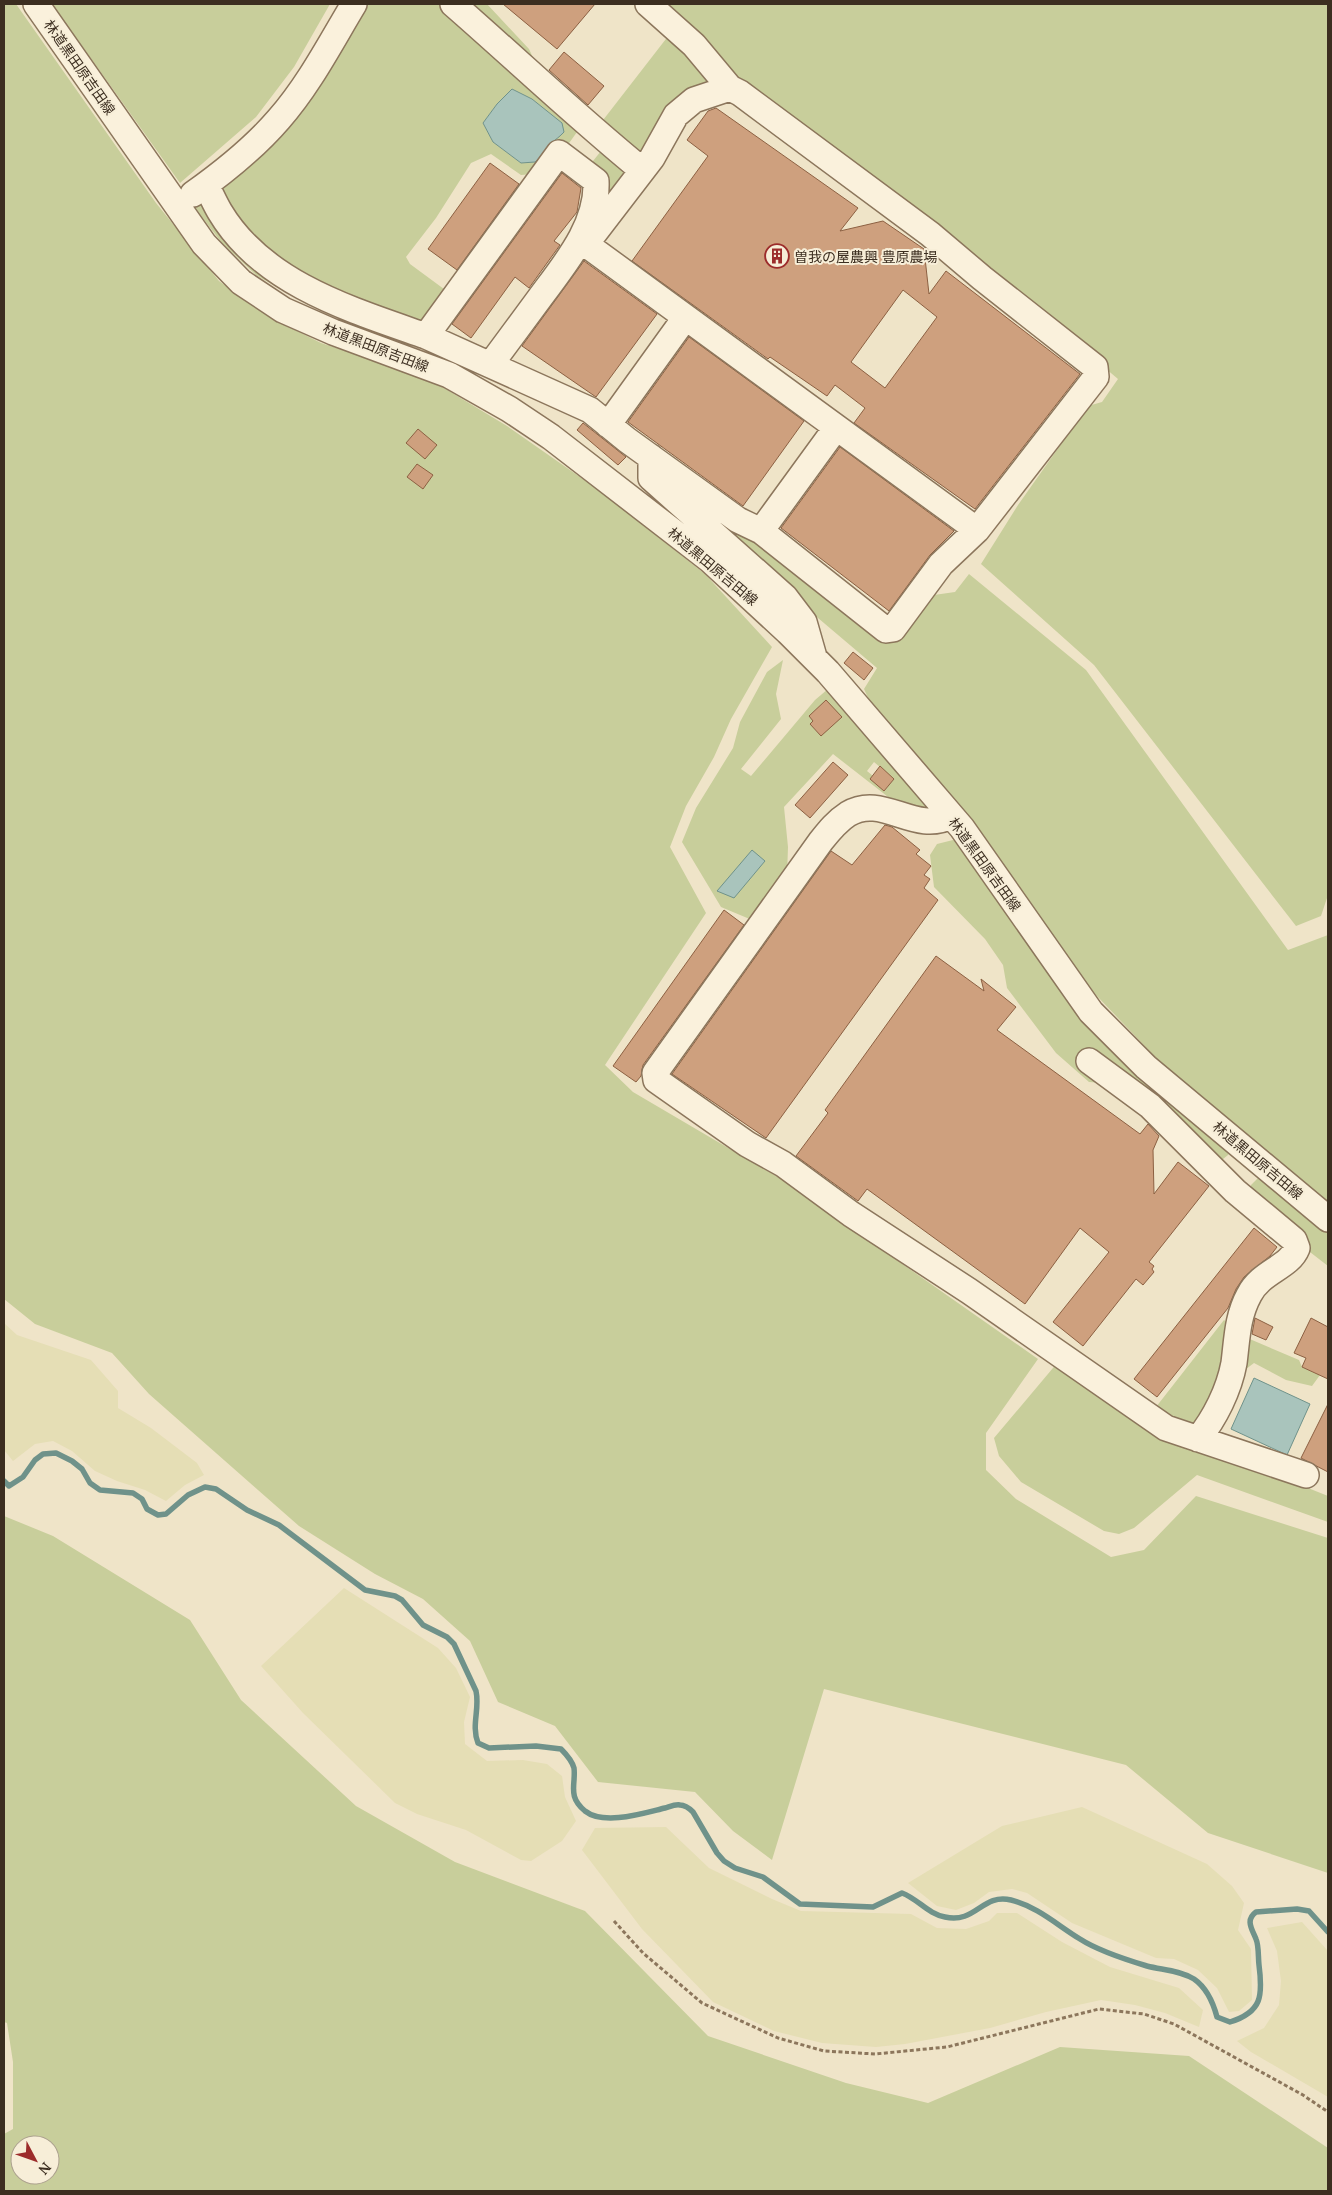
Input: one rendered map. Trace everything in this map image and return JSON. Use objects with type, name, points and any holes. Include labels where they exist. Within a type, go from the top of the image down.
[{"type":"street","name":"林道黒田原吉田線","points":[[36,4],[204,244],[240,282],[283,310],[333,332],[450,375],[509,409],[551,438],[710,560],[815,659],[951,816],[1091,1012],[1146,1067],[1328,1219]]},
{"type":"street","points":[[177,206],[250,150],[280,119],[312,74],[354,4]]},
{"type":"street","points":[[453,4],[596,132],[642,170]]},
{"type":"street","points":[[206,185],[220,213],[241,239],[264,261],[286,278],[358,312],[426,336],[491,364],[555,396],[569,399],[590,410],[738,520],[761,530],[886,630],[893,629],[940,564],[977,530],[1096,377],[1095,367],[982,278],[930,234],[740,93],[730,88],[694,45],[648,4]]},
{"type":"street","points":[[491,364],[575,250],[652,158],[676,116],[694,100],[730,88]]},
{"type":"street","points":[[573,163],[596,132]]},
{"type":"street","points":[[426,336],[560,153],[596,181],[597,193],[583,242]]},
{"type":"street","points":[[583,242],[977,530]]},
{"type":"street","points":[[608,425],[685,318]]},
{"type":"street","points":[[761,530],[836,428]]},
{"type":"street","points":[[651,457],[651,478],[785,597],[804,622],[815,659]]},
{"type":"street","points":[[951,816],[939,822],[926,822],[878,808],[861,808],[848,813],[836,823],[820,841],[655,1073],[656,1080],[747,1144],[783,1164],[851,1214],[977,1296],[1166,1428],[1306,1475]]},
{"type":"street","points":[[1088,1061],[1150,1106],[1228,1183],[1294,1240],[1297,1248],[1294,1256],[1260,1279],[1249,1294],[1239,1319],[1234,1365],[1226,1390],[1211,1423],[1198,1439]]},
{"type":"street","points":[[1228,1183],[1251,1155]]},
{"type":"path","points":[[614,1921],[643,1953],[702,2003],[778,2038],[824,2051],[875,2054],[947,2047],[1098,2008],[1144,2014],[1174,2024],[1302,2095],[1328,2112]]},
{"type":"shaded area","points":[[4,1323],[17,1335],[91,1360],[118,1391],[118,1408],[151,1428],[197,1463],[204,1475],[185,1485],[166,1501],[145,1490],[117,1481],[95,1471],[72,1451],[53,1441],[35,1444],[13,1461],[4,1450]]},
{"type":"shaded area","points":[[344,1588],[438,1648],[456,1668],[470,1697],[464,1722],[465,1744],[487,1761],[523,1760],[547,1764],[562,1776],[565,1797],[576,1821],[562,1841],[531,1861],[521,1860],[466,1830],[417,1814],[395,1803],[303,1713],[261,1666]]},
{"type":"shaded area","points":[[1082,1807],[1207,1864],[1232,1886],[1244,1903],[1238,1930],[1251,1949],[1252,2000],[1239,2011],[1229,2012],[1217,1988],[1198,1970],[1174,1959],[1156,1958],[1072,1923],[1027,1893],[1012,1889],[989,1892],[974,1903],[956,1910],[937,1906],[908,1883],[1002,1826]]},
{"type":"shaded area","points":[[666,1827],[709,1868],[801,1911],[911,1914],[937,1928],[966,1929],[989,1921],[997,1913],[1017,1913],[1062,1942],[1110,1967],[1179,1988],[1203,2010],[1199,2027],[1165,2013],[1135,2005],[1101,2000],[1046,2012],[990,2028],[905,2044],[876,2047],[822,2043],[774,2031],[713,2002],[642,1929],[582,1850],[595,1828]]},
{"type":"shaded area","points":[[1302,1922],[1328,1951],[1328,2097],[1251,2052],[1237,2041],[1264,2028],[1279,2005],[1281,1981],[1277,1951],[1267,1928]]},
{"type":"green space","points":[[4,4],[16,4],[156,203],[219,281],[269,317],[321,343],[398,368],[444,388],[507,426],[600,491],[705,574],[772,647],[731,719],[714,757],[686,806],[670,847],[706,913],[605,1065],[633,1092],[781,1179],[1038,1359],[986,1433],[986,1470],[1016,1499],[1111,1557],[1144,1550],[1196,1496],[1328,1538],[1328,1873],[1208,1833],[1126,1765],[824,1689],[772,1860],[733,1831],[695,1792],[598,1782],[555,1726],[498,1702],[470,1641],[423,1599],[375,1574],[299,1526],[149,1394],[112,1353],[35,1324],[4,1299]]},
{"type":"green space","points":[[52,4],[330,4],[294,67],[256,117],[180,183]]},
{"type":"green space","points":[[344,4],[487,4],[529,49],[536,64],[576,125],[577,132],[567,146],[534,174],[521,175],[491,154],[471,163],[436,218],[406,257],[410,264],[448,292],[414,343],[287,293],[256,275],[222,243],[183,196],[265,125]],"holes":[[[512,89],[532,99],[562,123],[545,149],[544,155],[535,162],[521,163],[493,142],[483,123],[497,104]]]},
{"type":"green space","points":[[660,4],[1328,4],[1328,895],[1321,916],[1296,926],[1094,665],[981,564],[1018,505],[1088,406],[1102,402],[1118,379],[974,257],[871,176],[728,71]]},
{"type":"green space","points":[[669,35],[711,78],[708,84],[644,150],[631,154],[600,124]]},
{"type":"green space","points":[[605,146],[627,172],[601,217],[589,166]]},
{"type":"green space","points":[[665,475],[812,579],[892,642],[934,595],[955,592],[969,574],[1086,670],[1288,950],[1328,935],[1328,1203],[1285,1170],[1160,1062],[1096,995],[870,702],[864,689],[877,668],[732,545]]},
{"type":"green space","points":[[783,660],[776,694],[781,719],[741,769],[751,776],[815,700],[828,689],[929,807],[922,812],[892,800],[833,754],[784,807],[788,847],[787,875],[752,920],[721,907],[682,842],[696,808],[733,748],[740,722],[767,672]],"holes":[[[826,700],[821,736],[810,724],[813,721],[809,716]],[[874,762],[894,779],[884,791],[878,780],[867,771]]]},
{"type":"green space","points":[[953,840],[962,843],[1086,1012],[1233,1146],[1228,1155],[1217,1164],[1102,1083],[1089,1082],[1056,1053],[1007,988],[1003,965],[985,939],[934,887],[930,855],[937,844]]},
{"type":"green space","points":[[1262,1174],[1328,1228],[1328,1266],[1306,1249],[1251,1194],[1251,1185]]},
{"type":"green space","points":[[1224,1320],[1245,1337],[1299,1360],[1302,1367],[1320,1375],[1312,1386],[1286,1380],[1254,1363],[1246,1369],[1212,1435],[1176,1420],[1156,1407]]},
{"type":"green space","points":[[1058,1362],[1256,1467],[1328,1496],[1328,1522],[1197,1475],[1134,1528],[1119,1534],[1104,1531],[1021,1482],[999,1456],[994,1438]]},
{"type":"green space","points":[[4,1516],[53,1536],[190,1620],[241,1700],[356,1806],[455,1862],[585,1911],[708,2036],[846,2083],[928,2103],[1060,2047],[1189,2056],[1328,2148],[1328,2191],[4,2191],[4,2134],[13,2129],[13,2062],[7,2023],[4,2022]]},
{"type":"water","points":[[512,89],[532,99],[562,123],[564,132],[549,145],[544,155],[535,162],[521,163],[493,142],[483,123],[497,104]]},
{"type":"water","points":[[752,850],[765,861],[734,898],[717,891]]},
{"type":"water","points":[[1254,1378],[1310,1404],[1287,1455],[1231,1429]]},
{"type":"building","points":[[503,4],[595,4],[557,49]]},
{"type":"building","points":[[564,52],[604,86],[588,105],[549,70]]},
{"type":"building","points":[[716,108],[858,208],[840,231],[883,221],[924,249],[929,294],[946,271],[1080,374],[975,509],[854,423],[865,408],[835,385],[827,396],[770,357],[768,359],[632,261],[708,156],[687,140],[708,111]],"holes":[[[903,290],[937,317],[885,388],[851,362]]]},
{"type":"building","points":[[490,163],[519,184],[457,270],[428,249]]},
{"type":"building","points":[[562,173],[581,188],[577,212],[554,241],[560,245],[529,288],[515,277],[471,338],[452,324]]},
{"type":"building","points":[[584,261],[657,314],[596,397],[522,346]]},
{"type":"building","points":[[689,337],[804,421],[743,506],[628,422]]},
{"type":"building","points":[[583,423],[626,457],[618,465],[577,430]]},
{"type":"building","points":[[418,429],[437,445],[425,459],[406,443]]},
{"type":"building","points":[[840,447],[954,531],[930,555],[889,611],[781,528]]},
{"type":"building","points":[[417,464],[433,475],[423,489],[407,477]]},
{"type":"building","points":[[853,652],[873,668],[864,680],[844,663]]},
{"type":"building","points":[[826,700],[842,717],[821,736],[810,724],[813,721],[809,716]]},
{"type":"building","points":[[833,762],[848,775],[810,818],[795,805]]},
{"type":"building","points":[[880,766],[894,779],[884,791],[870,779]]},
{"type":"building","points":[[885,825],[892,827],[920,850],[916,854],[931,866],[924,875],[930,879],[924,888],[938,900],[766,1138],[672,1074],[831,851],[852,865]]},
{"type":"building","points":[[724,910],[744,925],[643,1065],[641,1076],[636,1082],[613,1066]]},
{"type":"building","points":[[936,956],[984,991],[981,979],[1016,1007],[997,1030],[1140,1134],[1148,1124],[1159,1136],[1153,1150],[1154,1194],[1178,1162],[1209,1186],[1149,1262],[1154,1266],[1152,1269],[1154,1272],[1143,1285],[1136,1279],[1083,1346],[1053,1322],[1109,1252],[1080,1228],[1025,1304],[867,1189],[858,1201],[796,1156],[828,1113],[825,1110]]},
{"type":"building","points":[[1254,1228],[1277,1247],[1270,1256],[1244,1277],[1236,1289],[1228,1308],[1157,1397],[1134,1379]]},
{"type":"building","points":[[1255,1318],[1273,1327],[1266,1340],[1252,1334]]},
{"type":"building","points":[[1311,1318],[1328,1327],[1328,1379],[1302,1367],[1306,1358],[1294,1353]]},
{"type":"building","points":[[1328,1404],[1328,1472],[1301,1458]]},
{"type":"waterway","points":[[4,1481],[9,1486],[23,1477],[35,1460],[43,1454],[56,1453],[72,1461],[82,1469],[90,1483],[100,1490],[133,1493],[142,1499],[147,1509],[158,1515],[166,1514],[188,1495],[205,1487],[216,1489],[247,1510],[279,1525],[365,1590],[395,1596],[402,1600],[423,1625],[447,1637],[454,1644],[476,1691],[475,1730],[478,1743],[489,1748],[536,1746],[561,1749],[567,1755],[574,1768],[574,1795],[576,1800],[579,1806],[593,1815],[603,1818],[624,1817],[674,1805],[686,1806],[693,1812],[717,1853],[724,1861],[735,1868],[763,1877],[800,1904],[873,1907],[902,1893],[933,1913],[956,1918],[972,1913],[993,1901],[1001,1899],[1011,1900],[1030,1907],[1080,1939],[1103,1951],[1139,1964],[1176,1972],[1194,1979],[1209,1996],[1217,2017],[1230,2022],[1249,2013],[1254,2008],[1260,1994],[1258,1945],[1250,1925],[1251,1918],[1256,1912],[1297,1909],[1309,1911],[1328,1932]]},
{"type":"place","name":"曽我の屋農興 豊原農場","points":[[777,256]]}]
